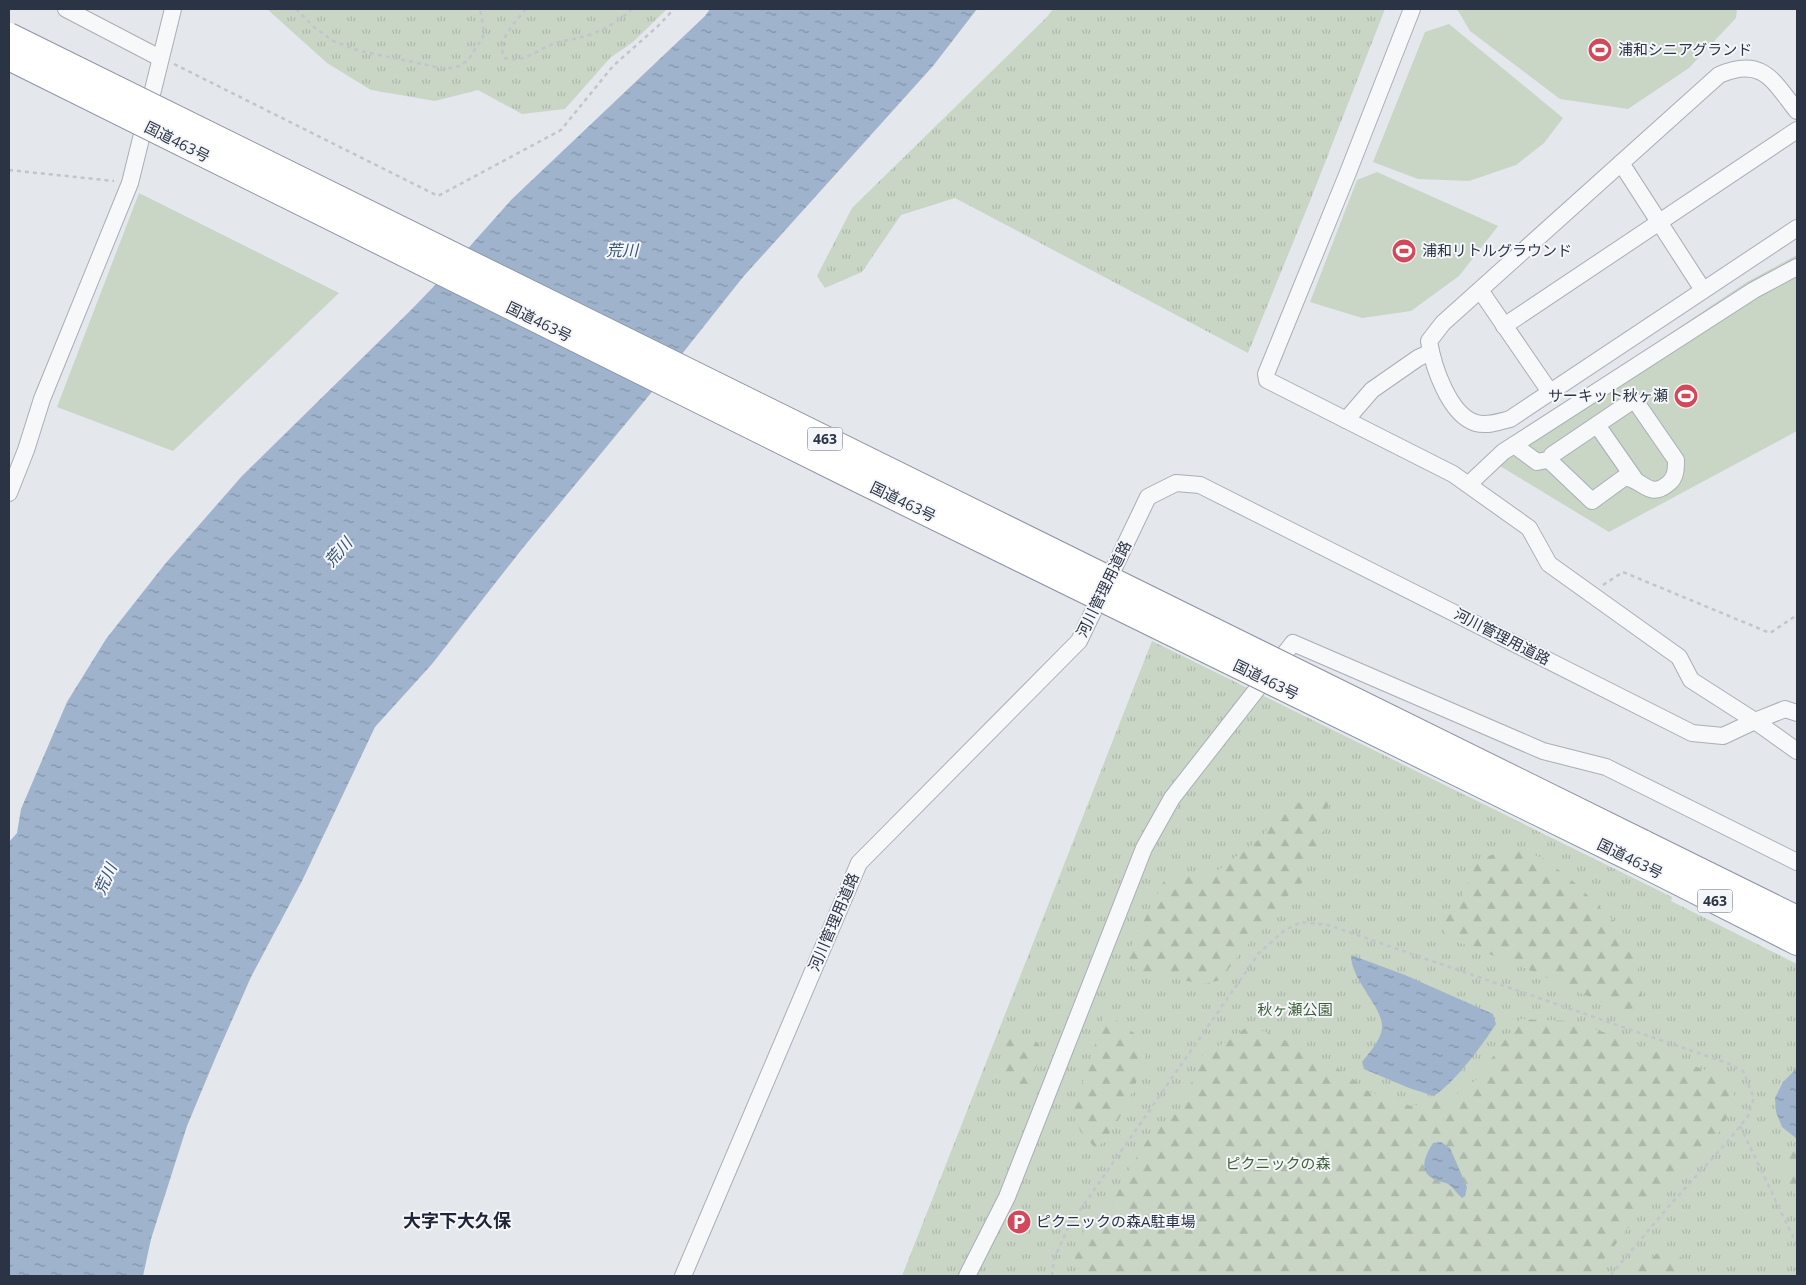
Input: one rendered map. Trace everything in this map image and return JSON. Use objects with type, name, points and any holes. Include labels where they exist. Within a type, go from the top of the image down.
[{"type":"highway","name":"国道463号","points":[[9,35],[1638,851],[1797,943]]},
{"type":"highway","name":"国道463号","points":[[9,58],[846,474],[1638,851],[1797,918]]},
{"type":"street","points":[[66,9],[160,58]]},
{"type":"street","points":[[9,493],[26,450],[42,399],[130,183],[173,9]]},
{"type":"street","points":[[1412,9],[1266,374],[1267,380],[1453,474],[1469,484],[1482,496],[1529,528],[1549,564],[1679,657],[1691,680],[1755,720],[1797,751]]},
{"type":"street","points":[[1797,111],[1768,75],[1756,69],[1733,69],[1719,75],[1443,323],[1430,342],[1431,352],[1440,381],[1458,410],[1474,422],[1490,424],[1510,419],[1797,228]]},
{"type":"street","points":[[1504,326],[1797,130]]},
{"type":"street","points":[[1621,163],[1703,290]]},
{"type":"street","points":[[1469,484],[1503,452],[1754,290],[1797,267]]},
{"type":"street","points":[[1480,290],[1550,392]]},
{"type":"street","points":[[1346,420],[1372,390],[1418,358],[1431,352]]},
{"type":"street","points":[[1597,425],[1634,478],[1643,487],[1653,490],[1662,488],[1672,480],[1676,471],[1676,460],[1636,402],[1630,403],[1597,425],[1552,455],[1551,462],[1592,501],[1625,477],[1634,478]]},
{"type":"street","points":[[1514,445],[1537,462],[1552,459]]},
{"type":"street","name":"河川管理用道路","points":[[684,1276],[859,863],[1079,641],[1148,497],[1169,486],[1176,483],[1200,485],[1692,732],[1723,736],[1755,720],[1784,709],[1797,713]]},
{"type":"street","points":[[967,1276],[1007,1197],[1144,848],[1172,798],[1293,643],[1543,751],[1606,767],[1797,862]]},
{"type":"path","points":[[296,9],[333,41],[360,51],[446,69],[460,66],[468,60],[483,37],[484,30],[480,9]]},
{"type":"path","points":[[526,9],[503,42],[502,50],[505,58],[512,60],[520,58],[557,42],[590,35],[613,23],[632,9]]},
{"type":"path","points":[[160,58],[438,196],[560,130],[613,66],[674,9]]},
{"type":"path","points":[[9,170],[130,183]]},
{"type":"path","points":[[1590,594],[1622,572],[1770,633],[1797,615]]},
{"type":"path","points":[[1052,1276],[1054,1259],[1068,1226],[1259,953],[1285,930],[1302,922],[1328,925],[1727,1063],[1743,1071],[1754,1098],[1748,1116],[1610,1276]]},
{"type":"path","points":[[1740,1126],[1797,1245]]},
{"type":"green space","points":[[267,9],[667,9],[633,42],[610,58],[565,109],[522,114],[478,90],[435,101],[371,90],[327,63]]},
{"type":"green space","points":[[1053,9],[1385,9],[1248,353],[955,198],[901,215],[862,272],[825,288],[817,276],[852,208]]},
{"type":"green space","name":"浦和シニアグランド","points":[[1457,9],[1737,9],[1736,18],[1689,68],[1628,109],[1560,99],[1470,31]]},
{"type":"green space","points":[[1449,24],[1563,118],[1544,143],[1516,165],[1469,181],[1418,179],[1373,162],[1425,32]]},
{"type":"green space","name":"浦和リトルグラウンド","points":[[1377,172],[1498,226],[1459,276],[1411,311],[1362,318],[1310,302],[1357,180]]},
{"type":"green space","points":[[139,193],[339,293],[173,451],[57,407]]},
{"type":"green space","name":"サーキット秋ヶ瀬","points":[[1797,255],[1797,431],[1609,532],[1485,457],[1747,282]]},
{"type":"green space","name":"秋ヶ瀬公園","points":[[1152,641],[1672,897],[1671,901],[1797,964],[1797,1276],[902,1276]]},
{"type":"green space","points":[[1329,801],[1322,839],[1305,865],[1302,883],[1281,902],[1239,954],[1221,980],[1203,984],[1135,971],[1127,954],[1164,881],[1183,872],[1213,874],[1261,838],[1275,818],[1292,803]]},
{"type":"green space","points":[[1511,846],[1545,859],[1575,883],[1621,928],[1637,963],[1643,1007],[1623,1010],[1518,965],[1450,939],[1440,926],[1460,901],[1476,862]]},
{"type":"green space","points":[[1105,1012],[1134,1033],[1146,1055],[1120,1117],[1113,1129],[1096,1149],[1080,1131],[1072,1105],[1086,1074]]},
{"type":"green space","name":"ピクニックの森","points":[[1520,1019],[1572,1021],[1634,1043],[1720,1076],[1736,1098],[1721,1130],[1640,1213],[1591,1276],[1077,1276],[1074,1253],[1089,1219],[1108,1218],[1120,1184],[1153,1131],[1178,1112],[1203,1054],[1228,1041],[1248,1026],[1272,1034],[1312,1053],[1349,1076],[1368,1091],[1411,1106],[1452,1098],[1476,1080]]},
{"type":"green space","points":[[1014,1033],[1031,1035],[1043,1051],[1026,1092],[1017,1094],[1009,1081],[1004,1066],[1006,1044]]},
{"type":"green space","points":[[1797,1148],[1797,1199],[1787,1178],[1781,1156],[1788,1149]]},
{"type":"green space","points":[[1665,1249],[1677,1251],[1692,1276],[1629,1276],[1640,1265]]},
{"type":"water","name":"荒川","points":[[710,9],[977,9],[933,66],[743,277],[651,393],[522,549],[432,664],[375,727],[302,881],[251,977],[217,1054],[187,1126],[151,1239],[143,1276],[9,1276],[9,842],[17,833],[21,809],[67,702],[106,639],[165,564],[242,476],[410,311],[511,200],[705,16]]},
{"type":"water","points":[[1351,955],[1405,975],[1493,1014],[1496,1024],[1483,1043],[1451,1082],[1434,1096],[1409,1088],[1364,1069],[1362,1062],[1374,1047],[1382,1029],[1378,1012],[1352,965]]},
{"type":"water","points":[[1797,1068],[1797,1139],[1782,1127],[1776,1112],[1775,1098],[1783,1082]]},
{"type":"water","points":[[1441,1142],[1450,1148],[1467,1187],[1465,1196],[1462,1198],[1448,1184],[1430,1177],[1426,1173],[1424,1163],[1427,1153],[1433,1143]]},
{"type":"place","name":"浦和シニアグランド","points":[[1600,50]]},
{"type":"place","name":"浦和リトルグラウンド","points":[[1404,251]]},
{"type":"place","name":"サーキット秋ヶ瀬","points":[[1686,396]]},
{"type":"place","name":"ピクニックの森A駐車場","points":[[1019,1222]]},
{"type":"district","name":"大字下大久保","points":[[457,1221]]}]
